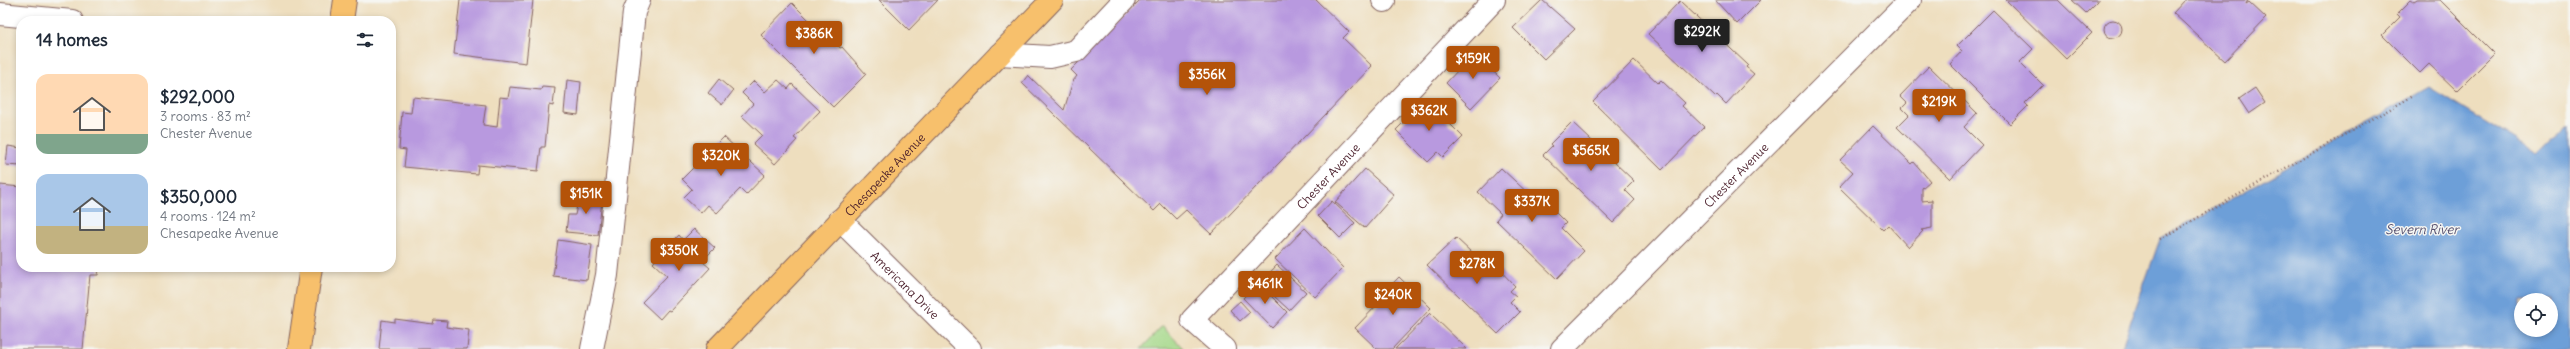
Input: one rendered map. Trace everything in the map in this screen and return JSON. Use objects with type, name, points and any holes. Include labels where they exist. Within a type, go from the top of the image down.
[{"type":"main road","points":[[343,16],[345,0]]},
{"type":"main road","name":"Chesapeake Avenue","points":[[716,349],[1052,0]]},
{"type":"main road","points":[[300,349],[310,272]]},
{"type":"street","points":[[592,349],[607,275],[634,12],[639,0]]},
{"type":"street","points":[[1000,54],[1050,57],[1076,51],[1124,0]]},
{"type":"street","name":"Chester Avenue","points":[[1225,349],[1192,320],[1494,0]]},
{"type":"street","name":"Chester Avenue","points":[[1562,349],[1910,0]]},
{"type":"street","points":[[0,14],[21,16]]},
{"type":"street","name":"Americana Drive","points":[[840,220],[970,349]]},
{"type":"path","points":[[2160,239],[2413,96]]},
{"type":"green space","points":[[1162,326],[1183,348],[1141,349]]},
{"type":"water","name":"Severn River","points":[[2429,87],[2538,154],[2570,123],[2570,349],[2121,349],[2160,239]]},
{"type":"building","points":[[460,0],[533,0],[526,63],[454,54]]},
{"type":"building","points":[[879,0],[938,0],[909,30]]},
{"type":"building","points":[[1140,0],[1316,0],[1349,32],[1343,38],[1372,66],[1211,234],[1186,210],[1176,219],[1161,204],[1154,211],[1022,83],[1028,75],[1064,110],[1073,81],[1077,76],[1071,70]]},
{"type":"building","points":[[1542,0],[1575,29],[1544,59],[1513,28]]},
{"type":"building","points":[[1715,0],[1761,0],[1737,24]]},
{"type":"building","points":[[2006,0],[2058,0],[2092,33],[2066,59]]},
{"type":"building","points":[[2072,0],[2099,0],[2086,13]]},
{"type":"building","points":[[2185,0],[2248,0],[2246,4],[2249,2],[2266,18],[2225,61],[2173,13]]},
{"type":"building","points":[[2411,0],[2414,2],[2417,0],[2440,0],[2494,54],[2457,91],[2429,64],[2420,73],[2382,35],[2400,17],[2397,14]]},
{"type":"building","points":[[1680,1],[1748,65],[1746,67],[1754,74],[1726,104],[1717,95],[1715,97],[1648,34]]},
{"type":"building","points":[[792,3],[814,25],[816,23],[840,48],[842,47],[866,74],[833,107],[761,35]]},
{"type":"building","points":[[1993,10],[2033,49],[2020,62],[2043,85],[2025,103],[2028,106],[2010,124],[1950,64],[1962,51],[1957,46]]},
{"type":"building","points":[[2113,20],[2119,23],[2122,29],[2119,35],[2113,38],[2107,35],[2104,29],[2107,23]]},
{"type":"building","points":[[1474,53],[1500,78],[1471,108],[1446,83]]},
{"type":"building","points":[[1634,60],[1658,83],[1661,80],[1685,103],[1682,106],[1704,127],[1662,170],[1593,102]]},
{"type":"building","points":[[1929,66],[1977,113],[1964,127],[1982,145],[1950,179],[1897,127],[1909,115],[1902,108],[1907,103],[1900,96]]},
{"type":"building","points":[[719,79],[733,91],[722,105],[708,93]]},
{"type":"building","points":[[567,80],[581,82],[578,115],[564,113]]},
{"type":"building","points":[[778,80],[788,89],[792,84],[820,111],[794,138],[797,140],[775,164],[753,144],[762,135],[742,116],[753,104],[742,93],[754,81],[765,92]]},
{"type":"building","points":[[510,87],[541,90],[542,87],[555,88],[553,106],[549,105],[545,147],[541,147],[538,171],[478,165],[477,174],[404,167],[406,150],[399,149],[402,112],[411,113],[413,97],[486,105],[483,125],[497,127],[500,97],[508,98]]},
{"type":"building","points":[[2255,88],[2265,103],[2249,114],[2239,99]]},
{"type":"building","points":[[1426,100],[1463,137],[1443,157],[1438,152],[1428,162],[1396,130]]},
{"type":"building","points":[[1572,122],[1634,181],[1625,190],[1635,200],[1613,223],[1543,155],[1552,146],[1550,144]]},
{"type":"building","points":[[1873,126],[1912,164],[1914,162],[1930,181],[1922,188],[1922,201],[1932,200],[1932,228],[1921,230],[1923,231],[1908,247],[1888,225],[1883,230],[1839,187],[1853,172],[1840,160]]},
{"type":"building","points":[[724,137],[765,175],[746,195],[740,189],[717,213],[708,205],[701,213],[684,197],[692,189],[682,179]]},
{"type":"building","points":[[8,146],[16,147],[16,166],[6,165]]},
{"type":"building","points":[[1501,168],[1531,196],[1535,192],[1566,223],[1561,228],[1584,251],[1557,279],[1496,220],[1501,214],[1478,192]]},
{"type":"building","points":[[1365,169],[1394,195],[1365,228],[1335,202]]},
{"type":"building","points":[[0,185],[16,187],[16,272],[98,272],[98,275],[90,275],[83,349],[0,349]]},
{"type":"building","points":[[580,191],[598,193],[598,200],[602,200],[598,235],[566,232],[568,215],[575,215]]},
{"type":"building","points":[[1332,201],[1355,223],[1340,238],[1318,216]]},
{"type":"building","points":[[1305,228],[1343,268],[1315,297],[1275,259]]},
{"type":"building","points":[[694,229],[715,248],[702,261],[710,268],[670,311],[668,310],[660,319],[642,302],[667,276],[653,263],[679,235],[683,240]]},
{"type":"building","points":[[1456,238],[1487,267],[1492,262],[1515,286],[1510,291],[1516,296],[1510,302],[1520,312],[1498,334],[1427,265]]},
{"type":"building","points":[[558,240],[592,245],[587,280],[553,276]]},
{"type":"building","points":[[1277,265],[1306,292],[1289,310],[1260,283]]},
{"type":"building","points":[[1399,277],[1431,308],[1392,349],[1377,349],[1355,328],[1379,303],[1376,301]]},
{"type":"building","points":[[1258,283],[1287,312],[1272,328],[1243,298]]},
{"type":"building","points":[[1240,301],[1250,312],[1240,321],[1230,310]]},
{"type":"building","points":[[1430,313],[1465,347],[1467,349],[1395,349]]},
{"type":"building","points":[[395,319],[433,324],[434,320],[447,321],[446,327],[469,330],[467,349],[379,349],[382,320],[395,322]]}]
